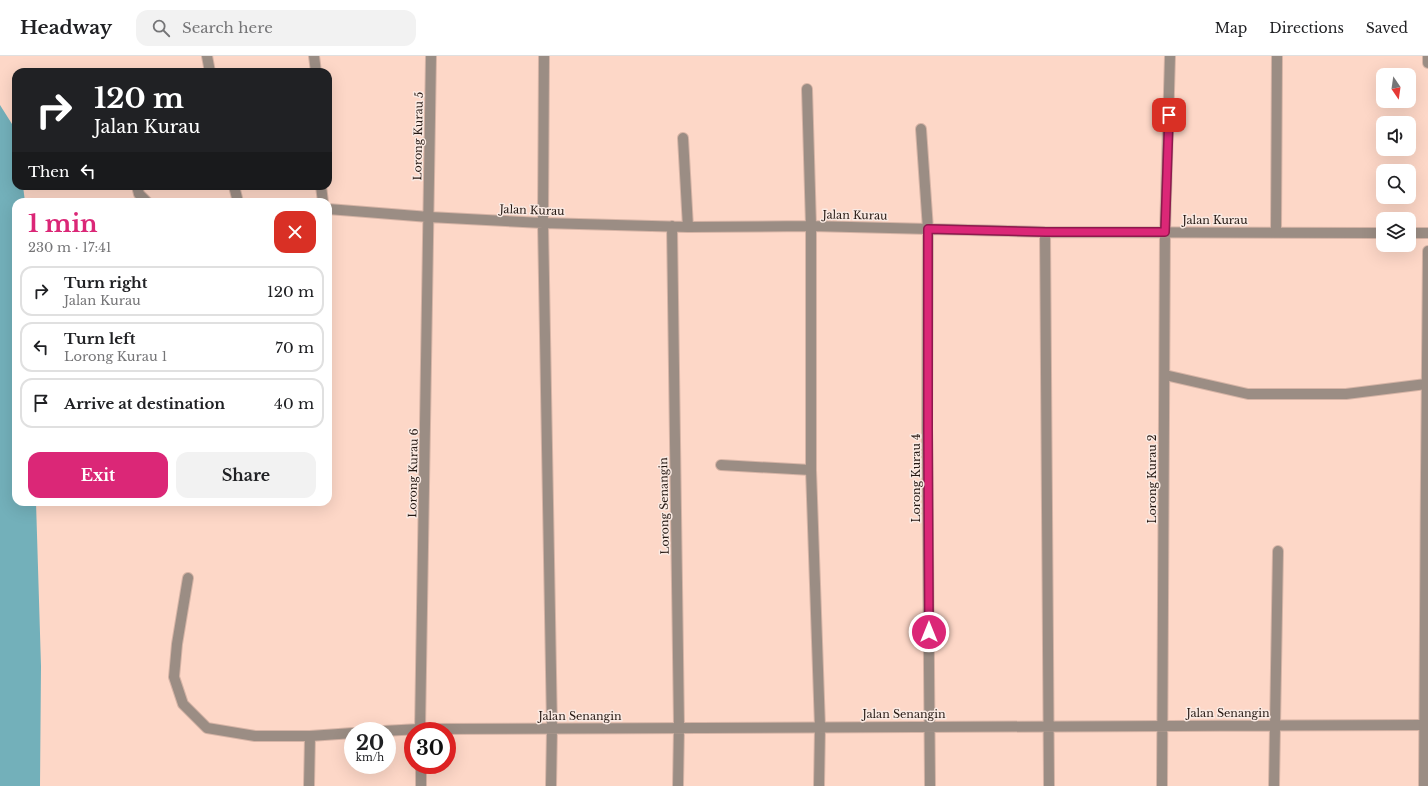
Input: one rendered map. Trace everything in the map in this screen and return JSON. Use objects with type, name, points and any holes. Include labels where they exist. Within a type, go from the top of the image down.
[{"type":"street","points":[[207,56],[209,68]]},
{"type":"street","points":[[314,56],[316,68]]},
{"type":"street","name":"Lorong Kurau 5","points":[[429,217],[431,56]]},
{"type":"street","points":[[544,56],[543,223],[552,728],[551,786]]},
{"type":"street","name":"Lorong Kurau 2","points":[[1162,786],[1165,232],[1170,56]]},
{"type":"street","points":[[1276,56],[1276,232]]},
{"type":"street","points":[[1428,56],[1428,63]]},
{"type":"street","points":[[807,89],[811,226],[811,470],[820,727],[819,786]]},
{"type":"street","name":"Lorong Kurau 4","points":[[921,129],[928,229],[930,786]]},
{"type":"street","points":[[683,138],[688,227]]},
{"type":"street","name":"Jalan Kurau","points":[[332,209],[429,217],[543,223],[688,227],[811,226],[1046,232],[1376,232]]},
{"type":"street","name":"Lorong Kurau 6","points":[[420,722],[429,217]]},
{"type":"street","name":"Lorong Senangin","points":[[672,226],[679,727],[678,786]]},
{"type":"street","points":[[1046,232],[1050,726],[1049,786]]},
{"type":"street","points":[[1416,233],[1428,233]]},
{"type":"street","points":[[1424,786],[1427,676],[1426,384],[1428,251]]},
{"type":"street","points":[[1165,375],[1248,394],[1346,394],[1426,384]]},
{"type":"street","points":[[721,465],[811,470]]},
{"type":"street","points":[[1274,786],[1278,551]]},
{"type":"street","points":[[188,578],[177,644],[174,677],[183,704],[207,728],[255,736],[310,736],[344,734]]},
{"type":"street","name":"Jalan Senangin","points":[[456,729],[679,727],[1425,725]]},
{"type":"street","points":[[310,736],[310,786]]},
{"type":"street","points":[[421,774],[421,786]]},
{"type":"water","points":[[0,105],[12,124],[12,190],[24,190],[24,198],[12,198],[12,506],[36,506],[41,666],[40,786],[0,786]]},
{"type":"route","points":[[929,632],[928,229],[1046,232],[1165,232],[1169,115]]}]
